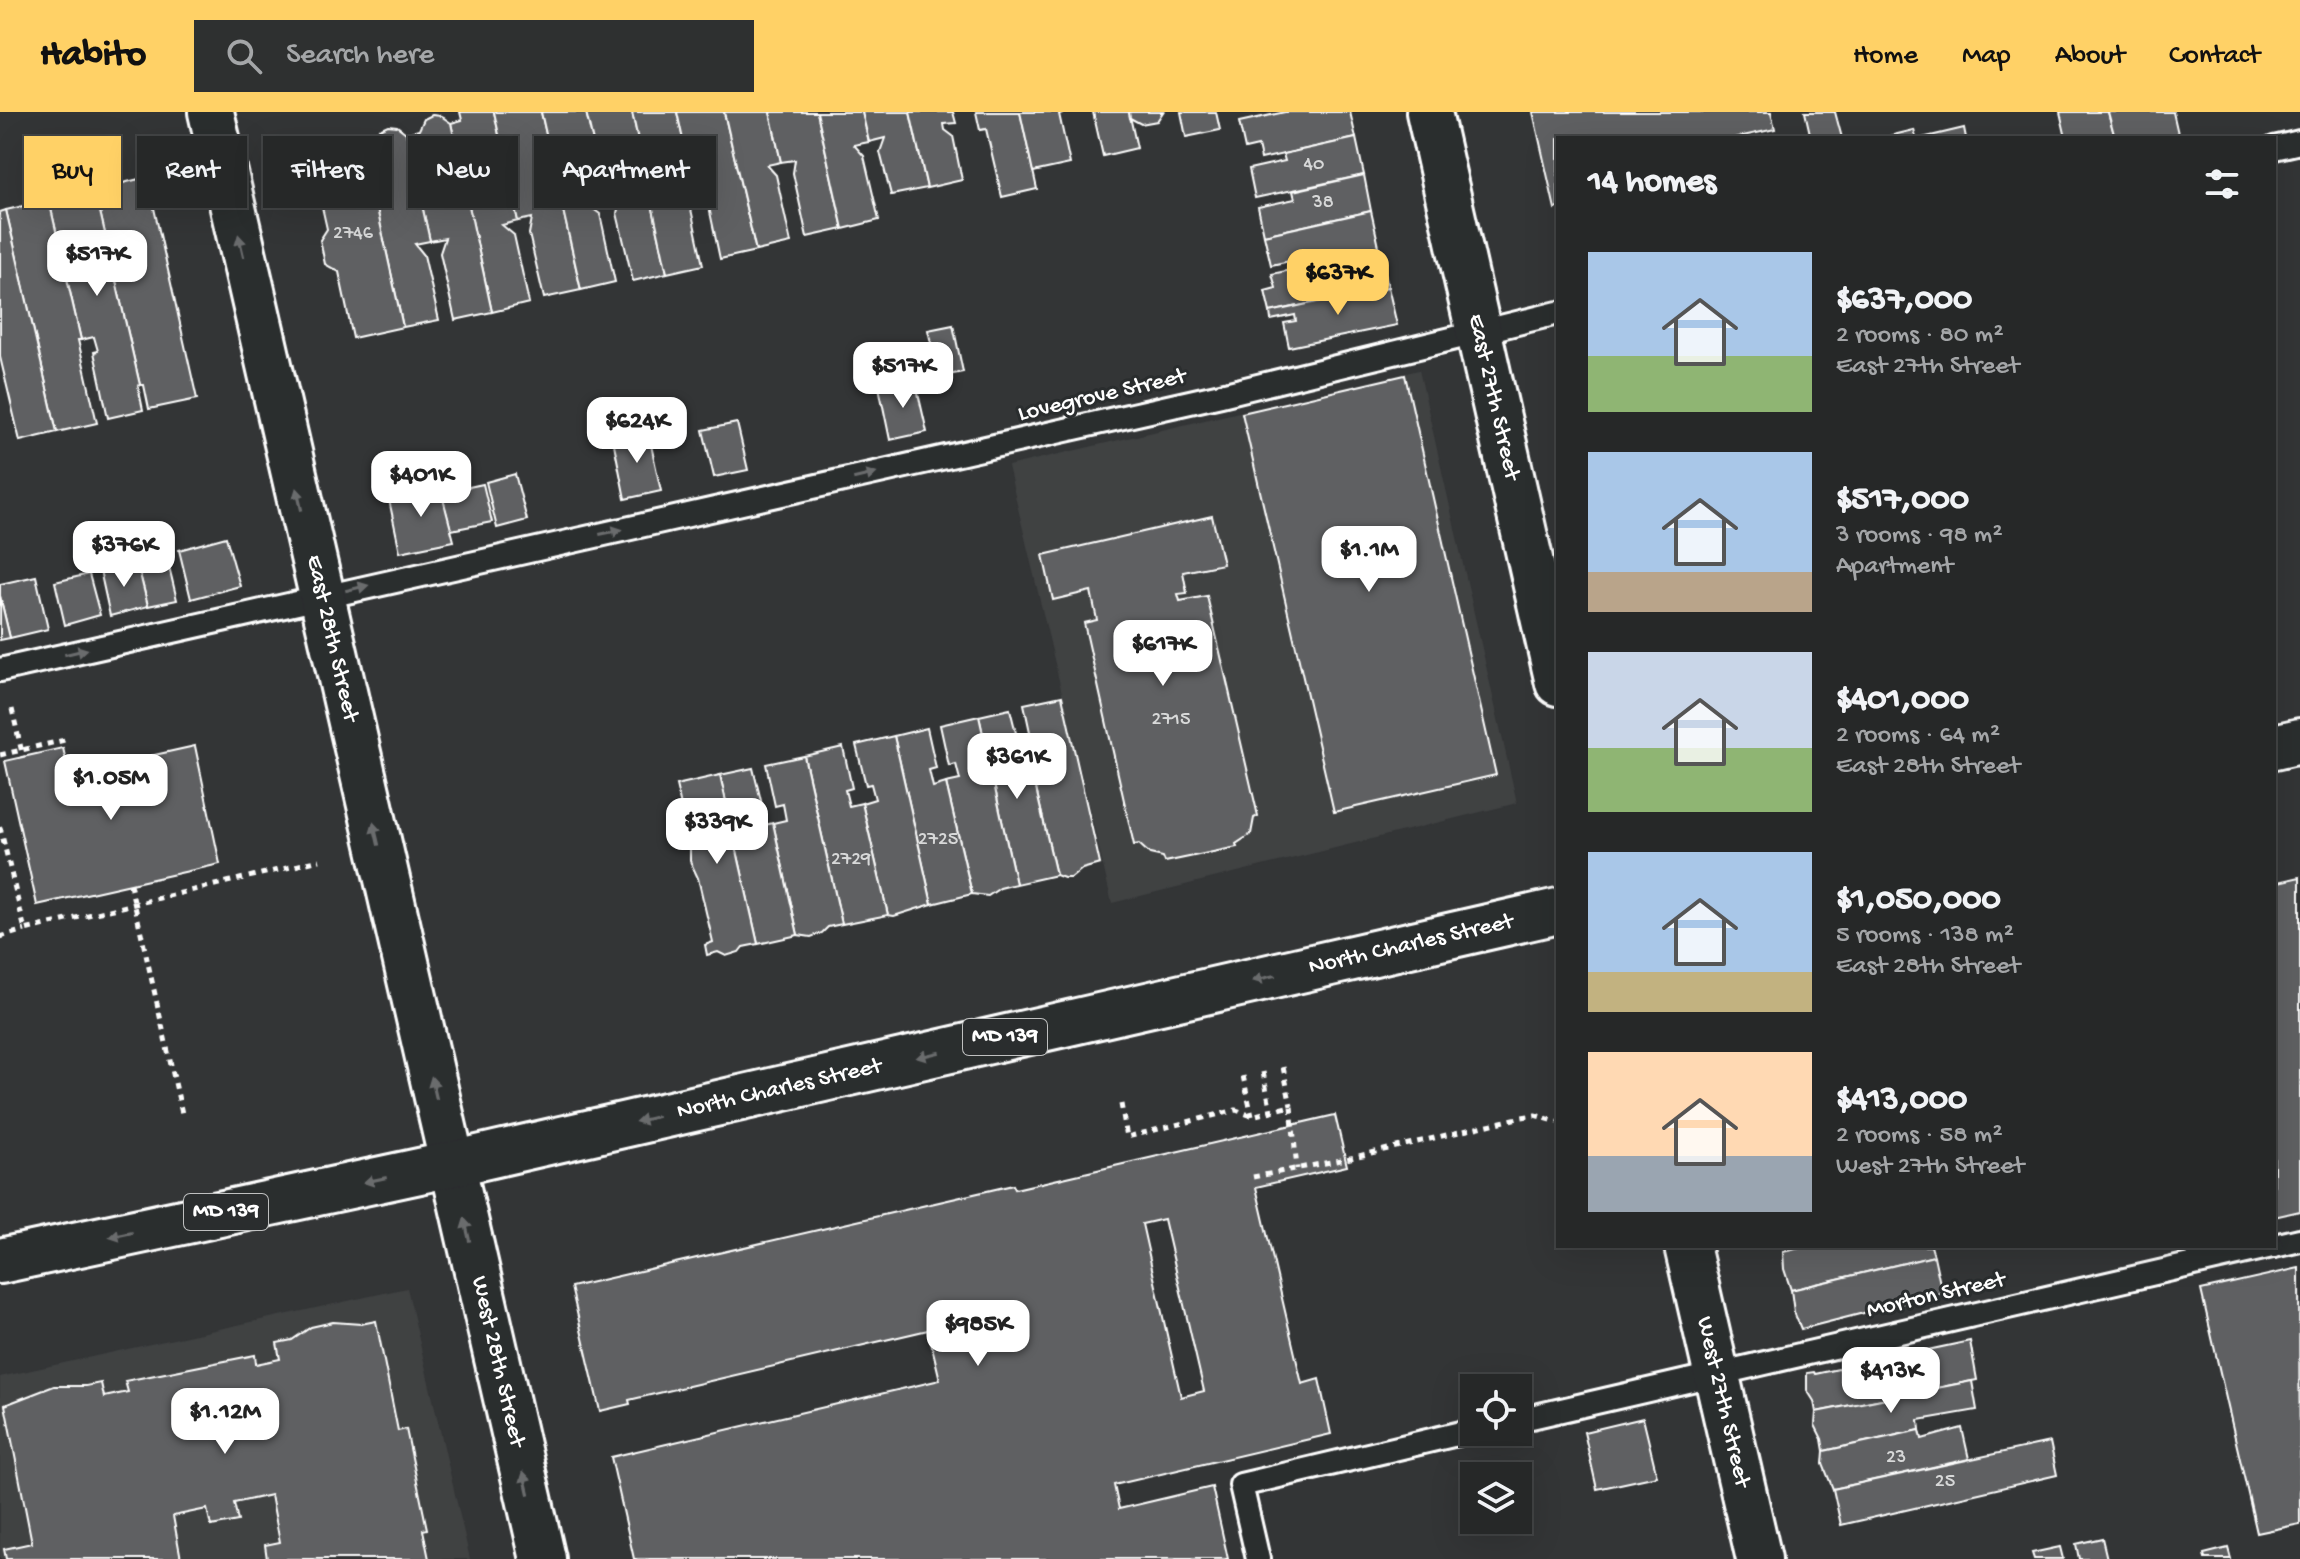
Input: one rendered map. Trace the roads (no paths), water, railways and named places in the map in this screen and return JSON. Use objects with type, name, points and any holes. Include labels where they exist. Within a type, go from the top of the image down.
[{"type":"main road","name":"East 28th Street","points":[[211,112],[452,1164]]},
{"type":"main road","name":"East 27th Street","points":[[1429,112],[1556,674]]},
{"type":"main road","points":[[2276,747],[2300,741]]},
{"type":"main road","name":"North Charles Street","points":[[0,1261],[452,1164],[1556,911]]},
{"type":"main road","name":"West 28th Street","points":[[452,1164],[543,1559]]},
{"type":"main road","name":"West 27th Street","points":[[1687,1248],[1759,1559]]},
{"type":"lane","points":[[2276,148],[2300,142]]},
{"type":"lane","name":"Lovegrove Street","points":[[0,670],[1206,399],[1556,313]]},
{"type":"lane","name":"Morton Street","points":[[2276,1245],[2300,1240]]},
{"type":"lane","name":"Morton Street","points":[[1532,1417],[2264,1248]]},
{"type":"lane","points":[[1258,1559],[1241,1485],[1460,1433]]}]
